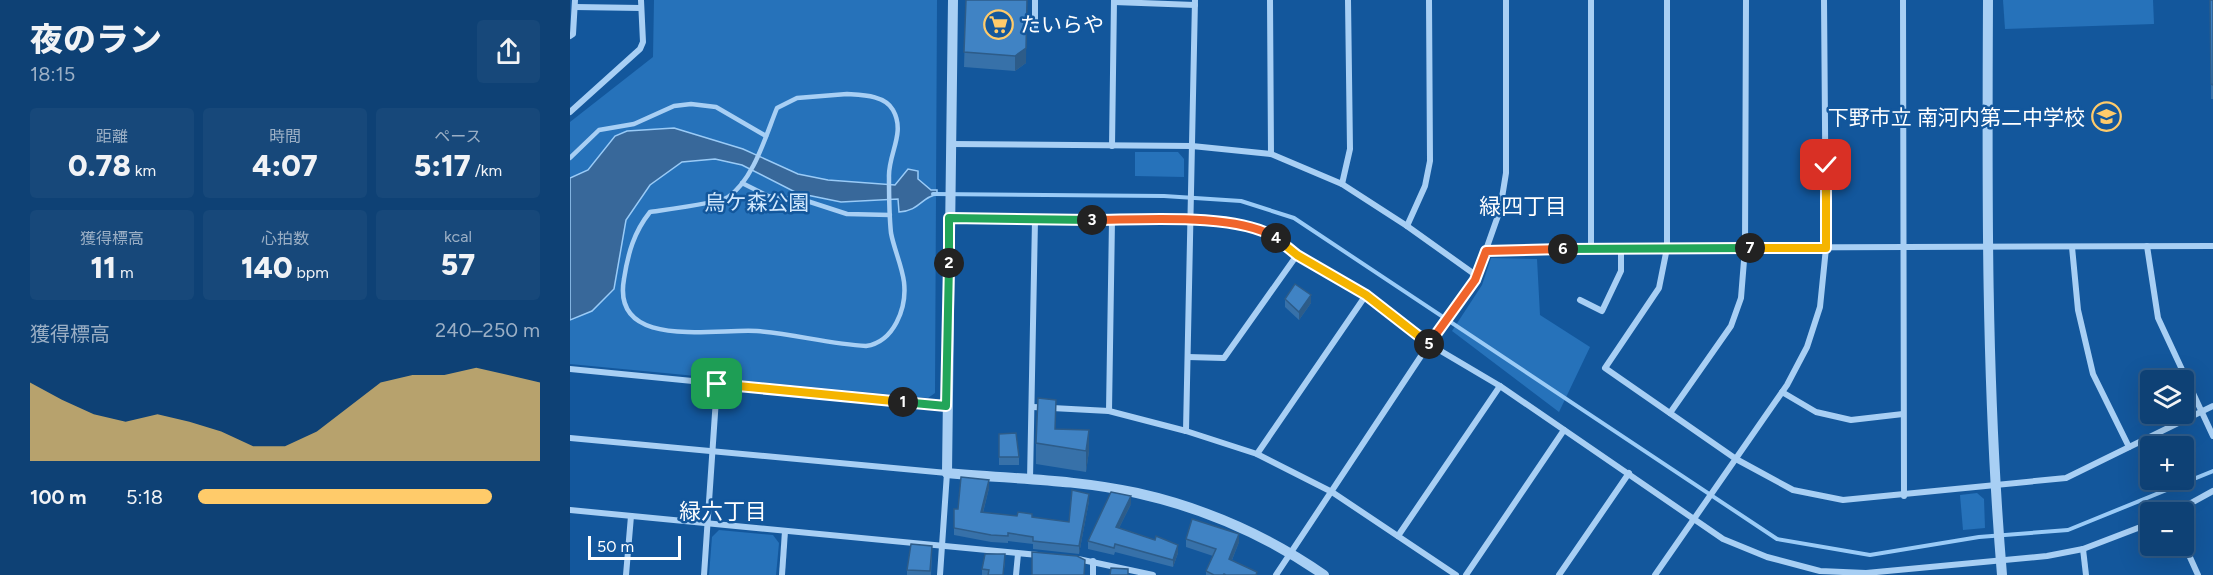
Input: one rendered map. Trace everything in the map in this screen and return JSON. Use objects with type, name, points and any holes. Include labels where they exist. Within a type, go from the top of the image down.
[{"type":"street","points":[[570,112],[640,49],[643,42],[641,0]]},
{"type":"street","points":[[940,575],[947,473],[946,406],[953,0]]},
{"type":"street","points":[[1035,0],[1035,30]]},
{"type":"street","points":[[1270,0],[1271,154]]},
{"type":"street","points":[[1342,184],[1350,149],[1348,0]]},
{"type":"street","points":[[1407,226],[1425,186],[1430,161],[1429,0]]},
{"type":"street","points":[[1276,575],[1429,344],[1477,276],[1500,210],[1506,172],[1506,0]]},
{"type":"street","points":[[1591,0],[1591,248]]},
{"type":"street","points":[[1666,0],[1667,248],[1659,288],[1605,368],[1736,459],[1793,490],[1843,500],[1904,496],[2066,478],[2213,406]]},
{"type":"street","points":[[1670,413],[1731,326],[1741,298],[1745,248],[1746,0]]},
{"type":"street","points":[[1655,575],[1782,392],[1807,347],[1820,308],[1826,248],[1824,0]]},
{"type":"street","points":[[1903,0],[1904,496]]},
{"type":"street","points":[[1988,0],[1986,248],[1995,487],[2002,575]]},
{"type":"street","points":[[1112,146],[1114,1],[1195,3],[1186,431]]},
{"type":"street","points":[[570,36],[573,34],[574,4],[641,8]]},
{"type":"street","points":[[950,144],[1192,146],[1271,154],[1342,184],[1407,226],[1477,276]]},
{"type":"street","points":[[949,218],[1191,219],[1248,227],[1273,236],[1297,255],[1366,295],[1429,344],[1500,386],[1723,539],[1767,557],[1820,573],[1899,573],[2000,555],[2047,556],[2083,549],[2140,527]]},
{"type":"street","points":[[1030,480],[1035,220]]},
{"type":"street","points":[[1109,411],[1112,220]]},
{"type":"street","points":[[2147,246],[2158,318],[2213,436]]},
{"type":"street","points":[[1486,251],[1591,248],[2213,246]]},
{"type":"street","points":[[2072,247],[2078,310],[2093,374],[2129,447]]},
{"type":"street","points":[[1580,300],[1602,311],[1621,271],[1621,248]]},
{"type":"street","points":[[1188,357],[1224,358],[1297,255]]},
{"type":"street","points":[[1257,453],[1366,295]]},
{"type":"street","points":[[570,369],[946,406]]},
{"type":"street","points":[[704,575],[717,384]]},
{"type":"street","points":[[1398,536],[1500,386]]},
{"type":"street","points":[[1782,392],[1815,412],[1851,420],[1903,414]]},
{"type":"street","points":[[1033,407],[1109,411],[1257,453],[1332,492],[1456,575]]},
{"type":"street","points":[[1466,575],[1564,430]]},
{"type":"street","points":[[570,438],[1030,480],[1137,493],[1236,526],[1290,551],[1324,575]]},
{"type":"street","points":[[1559,575],[1629,473]]},
{"type":"street","points":[[2193,502],[2213,491]]},
{"type":"street","points":[[570,510],[1049,556]]},
{"type":"street","points":[[626,575],[631,516]]},
{"type":"street","points":[[782,575],[785,531]]},
{"type":"street","points":[[2083,549],[2086,575]]},
{"type":"street","points":[[1016,575],[1018,554]]},
{"type":"street","points":[[2189,556],[2198,575]]},
{"type":"street","points":[[1070,558],[1153,575]]},
{"type":"street","points":[[1093,561],[1093,575]]},
{"type":"lane","points":[[847,94],[882,100],[892,108],[898,124],[897,144],[889,169],[890,215],[897,263],[904,281],[903,300],[899,317],[890,335],[878,345],[842,345],[759,331],[688,333],[641,324],[628,313],[621,296],[631,246],[639,226],[650,212],[727,198],[742,183],[761,150],[766,136],[777,108],[798,98],[847,94]]},
{"type":"lane","points":[[570,158],[599,130],[634,124],[675,106],[716,107],[766,136]]},
{"type":"lane","points":[[742,183],[768,196],[807,201],[847,214],[890,215]]},
{"type":"green space","name":"烏ケ森公園","points":[[654,0],[937,0],[935,393],[928,398],[570,364],[570,122],[653,57]]},
{"type":"green space","points":[[2003,0],[2153,0],[2154,24],[2005,29]]},
{"type":"green space","points":[[1135,152],[1178,152],[1184,159],[1184,177],[1135,176]]},
{"type":"green space","points":[[1491,258],[1537,259],[1540,315],[1590,347],[1559,412],[1452,331],[1482,285]]},
{"type":"green space","points":[[1977,493],[1984,499],[1985,528],[1963,530],[1960,495]]},
{"type":"green space","points":[[719,530],[773,535],[779,543],[776,575],[709,575],[712,537]]},
{"type":"shaded area","points":[[674,128],[743,149],[798,174],[828,180],[895,185],[908,169],[918,171],[918,179],[931,190],[937,190],[937,195],[912,209],[899,212],[898,199],[841,202],[797,193],[742,165],[715,159],[682,162],[650,185],[626,220],[614,289],[592,311],[570,320],[570,178],[588,170],[615,136],[627,131]]},
{"type":"building","points":[[966,0],[1027,0],[1026,48],[1015,56],[964,52]]},
{"type":"building","points":[[2210,0],[2213,0],[2213,85],[2211,84]]},
{"type":"building","points":[[1295,284],[1311,295],[1299,312],[1285,299]]},
{"type":"building","points":[[1038,398],[1056,400],[1055,429],[1089,430],[1086,451],[1036,443]]},
{"type":"building","points":[[1016,433],[1019,457],[999,457],[999,434]]},
{"type":"building","points":[[961,477],[989,480],[981,512],[1017,516],[1018,512],[1032,514],[1032,517],[1069,522],[1072,490],[1089,494],[1079,546],[1033,541],[1033,537],[1008,533],[1008,536],[991,535],[954,528],[954,509],[958,509]]},
{"type":"building","points":[[1111,492],[1131,496],[1116,527],[1155,540],[1156,536],[1178,545],[1173,560],[1115,544],[1114,548],[1088,541]]},
{"type":"building","points":[[1192,519],[1239,534],[1229,559],[1257,572],[1256,575],[1214,575],[1206,571],[1216,549],[1186,539]]},
{"type":"building","points":[[911,544],[932,546],[930,571],[907,570]]},
{"type":"building","points":[[1032,552],[1077,556],[1085,560],[1084,575],[1032,575]]},
{"type":"building","points":[[985,554],[1005,554],[1003,575],[988,575],[989,570],[982,569]]},
{"type":"building","points":[[1111,568],[1128,569],[1128,575],[1110,575]]},
{"type":"waterway","points":[[933,194],[1164,196],[1241,201],[1294,218],[1777,539],[1870,555],[1979,537],[2068,530],[2213,471]]},
{"type":"place","name":"たいらや","points":[[999,24]]},
{"type":"place","name":"下野市立 南河内第二中学校","points":[[2106,117]]},
{"type":"district","name":"緑四丁目","points":[[1523,206]]},
{"type":"district","name":"緑六丁目","points":[[723,511]]},
{"type":"route","points":[[717,384],[946,406],[949,218],[1191,219],[1248,227],[1273,236],[1297,255],[1366,295],[1429,344],[1475,280],[1486,251],[1591,248],[1826,248],[1826,165]]}]
